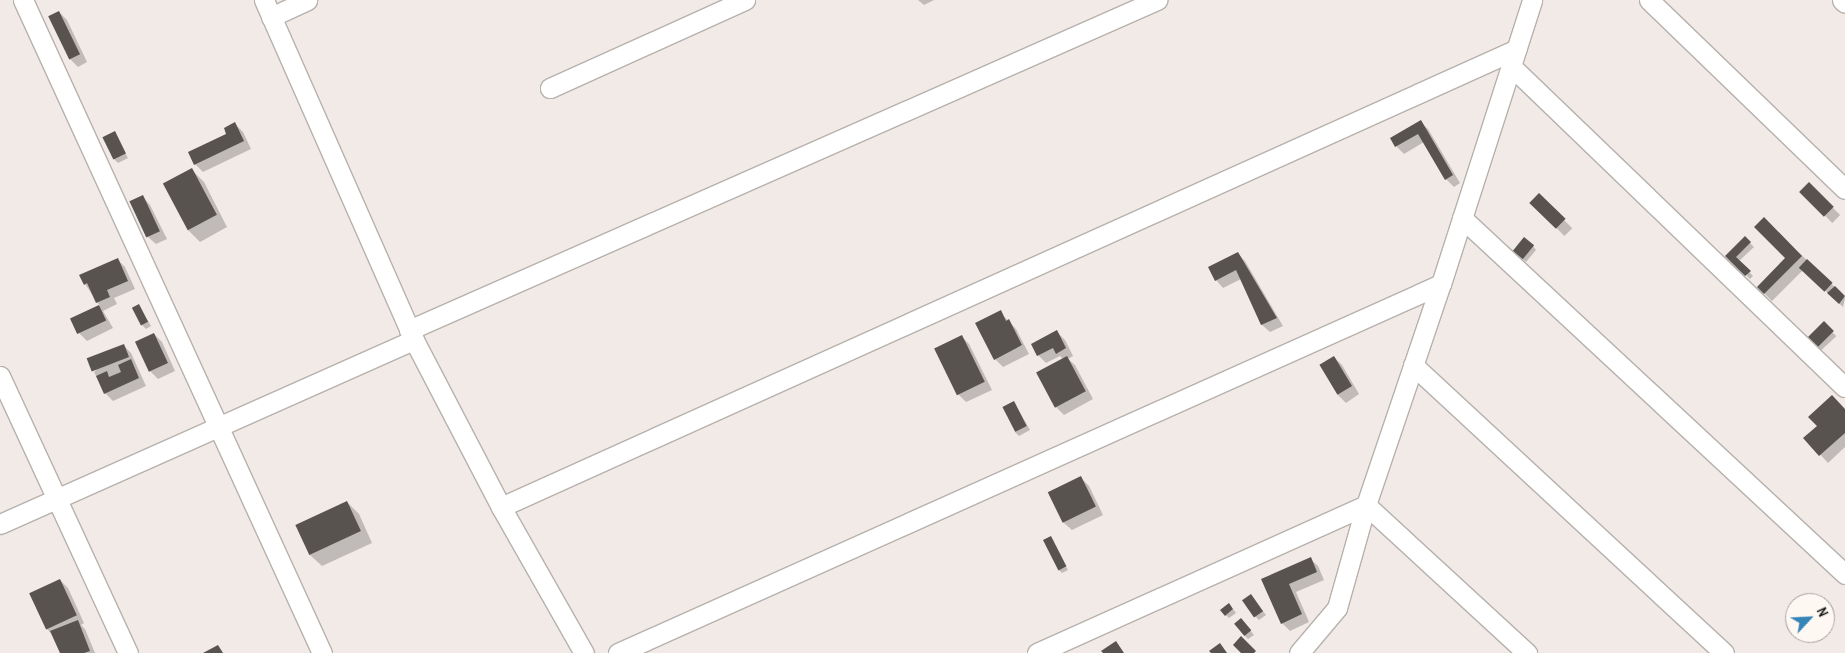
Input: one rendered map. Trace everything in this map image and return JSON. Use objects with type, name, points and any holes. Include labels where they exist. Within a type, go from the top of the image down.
[{"type":"street","points":[[23,0],[322,653]]},
{"type":"street","points":[[307,0],[268,8],[411,335],[501,507],[584,653]]},
{"type":"street","points":[[550,88],[744,0]]},
{"type":"street","points":[[0,524],[219,427],[411,335],[1157,0]]},
{"type":"street","points":[[1308,650],[1337,608],[1366,505],[1441,284],[1532,0]]},
{"type":"street","points":[[1649,0],[1845,189]]},
{"type":"street","points":[[1842,0],[1845,3]]},
{"type":"street","points":[[501,507],[1514,57]]},
{"type":"street","points":[[1514,57],[1845,388]]},
{"type":"street","points":[[1462,218],[1845,574]]},
{"type":"street","points":[[618,653],[1441,284]]},
{"type":"street","points":[[1413,364],[1724,653]]},
{"type":"street","points":[[0,376],[128,653]]},
{"type":"street","points":[[1037,653],[1366,505]]},
{"type":"street","points":[[1366,505],[1527,653]]},
{"type":"building","points":[[59,11],[80,54],[69,59],[48,16]]},
{"type":"building","points":[[1421,120],[1453,175],[1445,180],[1418,134],[1395,147],[1390,138]]},
{"type":"building","points":[[235,122],[244,141],[194,165],[188,152],[226,134],[224,128]]},
{"type":"building","points":[[115,131],[126,153],[113,160],[102,137]]},
{"type":"building","points":[[192,168],[217,215],[188,230],[163,183]]},
{"type":"building","points":[[1809,182],[1834,207],[1824,217],[1799,192]]},
{"type":"building","points":[[1539,193],[1566,219],[1556,229],[1529,203]]},
{"type":"building","points":[[143,195],[160,231],[146,238],[129,201]]},
{"type":"building","points":[[1764,217],[1802,256],[1764,294],[1757,287],[1785,258],[1754,227]]},
{"type":"building","points":[[1745,236],[1751,242],[1736,257],[1751,271],[1745,276],[1725,256]]},
{"type":"building","points":[[1524,237],[1534,245],[1523,259],[1513,251]]},
{"type":"building","points":[[1238,252],[1277,318],[1261,325],[1236,270],[1215,281],[1208,267]]},
{"type":"building","points":[[118,258],[128,281],[107,290],[110,297],[96,303],[87,283],[84,285],[79,275]]},
{"type":"building","points":[[1807,259],[1833,283],[1824,292],[1799,268]]},
{"type":"building","points":[[1835,286],[1845,296],[1839,304],[1827,293]]},
{"type":"building","points":[[139,304],[148,322],[141,325],[132,308]]},
{"type":"building","points":[[99,305],[106,320],[77,334],[70,319]]},
{"type":"building","points":[[1001,310],[1006,321],[1009,319],[1022,345],[994,360],[975,323]]},
{"type":"building","points":[[1824,321],[1834,331],[1818,347],[1808,337]]},
{"type":"building","points":[[1057,330],[1066,348],[1056,354],[1053,348],[1037,356],[1031,344]]},
{"type":"building","points":[[154,333],[168,363],[149,372],[135,342]]},
{"type":"building","points":[[962,335],[985,382],[957,395],[934,349]]},
{"type":"building","points":[[124,344],[129,357],[92,371],[87,358]]},
{"type":"building","points":[[1067,356],[1086,391],[1055,408],[1036,372]]},
{"type":"building","points":[[1334,356],[1352,386],[1337,395],[1319,365]]},
{"type":"building","points":[[131,359],[139,378],[104,394],[96,376],[107,371],[109,377],[121,372],[118,365]]},
{"type":"building","points":[[1832,395],[1845,409],[1845,433],[1819,456],[1803,438],[1817,426],[1808,417]]},
{"type":"building","points":[[1014,401],[1027,426],[1015,432],[1002,407]]},
{"type":"building","points":[[1081,476],[1096,507],[1063,523],[1048,492]]},
{"type":"building","points":[[347,501],[361,531],[309,555],[295,525]]},
{"type":"building","points":[[1051,536],[1066,566],[1058,570],[1043,540]]},
{"type":"building","points":[[1311,557],[1317,572],[1289,584],[1302,614],[1281,624],[1261,579]]},
{"type":"building","points":[[60,579],[77,615],[46,630],[29,593]]},
{"type":"building","points":[[1251,594],[1263,611],[1254,618],[1242,600]]},
{"type":"building","points":[[1229,603],[1233,609],[1225,616],[1220,610]]},
{"type":"building","points":[[1241,618],[1251,630],[1244,636],[1234,624]]},
{"type":"building","points":[[78,620],[90,651],[84,653],[60,653],[50,631]]},
{"type":"building","points":[[1241,636],[1256,651],[1254,653],[1241,653],[1233,645]]},
{"type":"building","points":[[1116,641],[1124,653],[1103,653],[1101,651]]},
{"type":"building","points":[[1220,643],[1227,653],[1211,653],[1209,651]]},
{"type":"building","points":[[218,645],[223,653],[203,653]]}]
